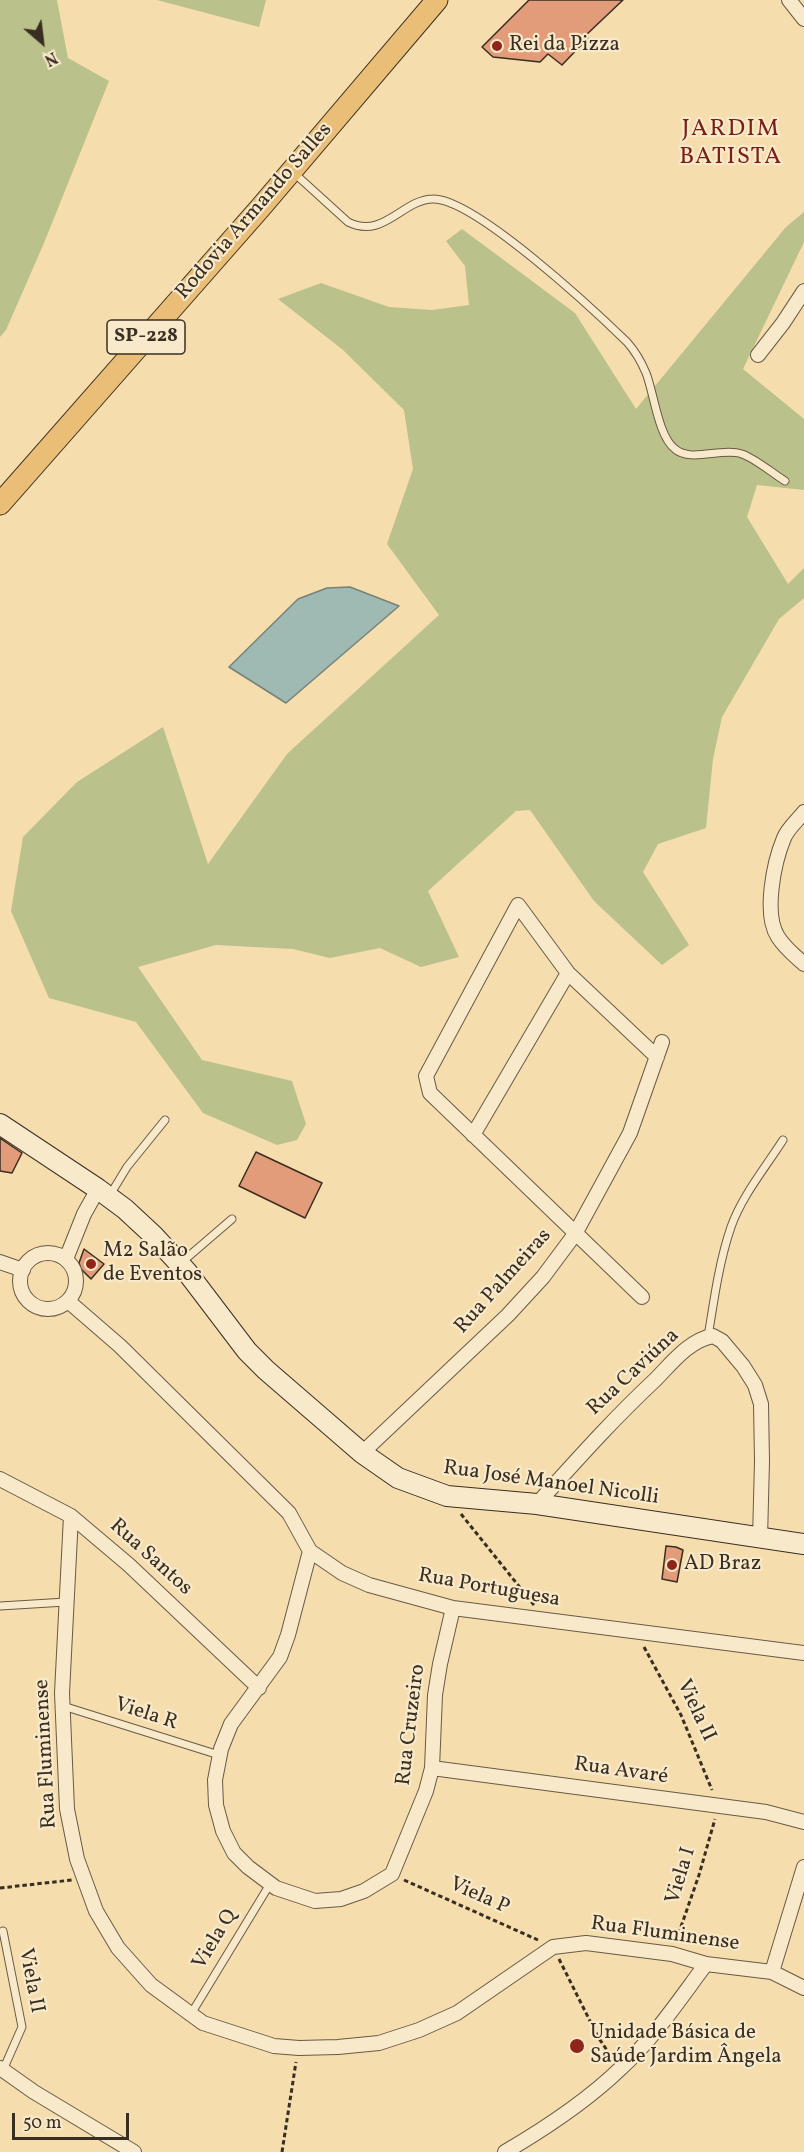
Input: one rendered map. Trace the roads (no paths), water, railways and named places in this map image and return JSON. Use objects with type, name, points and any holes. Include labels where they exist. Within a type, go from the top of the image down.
[{"type":"main road","name":"Rodovia Armando Salles","points":[[0,504],[292,171],[436,0]]},
{"type":"main road","name":"Rua José Manoel Nicolli","points":[[0,1124],[125,1209],[180,1264],[247,1351],[266,1370],[362,1453],[398,1478],[447,1496],[537,1504],[804,1544]]},
{"type":"street","points":[[789,0],[804,19]]},
{"type":"street","points":[[758,355],[804,291]]},
{"type":"street","points":[[804,812],[785,835],[774,866],[771,918],[777,936],[804,964]]},
{"type":"street","points":[[642,1298],[430,1093],[426,1076],[518,905],[568,973],[657,1057]]},
{"type":"street","points":[[473,1136],[568,973]]},
{"type":"street","name":"Rua Palmeiras","points":[[362,1453],[508,1315],[543,1276],[575,1234],[630,1132],[662,1042]]},
{"type":"street","points":[[66,1259],[84,1214],[103,1193]]},
{"type":"street","points":[[50,1253],[66,1259],[72,1266],[76,1284],[74,1293],[68,1301],[61,1306],[44,1309],[29,1302],[21,1287],[23,1270],[27,1263],[42,1254],[50,1253]]},
{"type":"street","points":[[0,1262],[23,1270]]},
{"type":"street","name":"Rua Portuguesa","points":[[68,1301],[120,1346],[289,1513],[310,1551],[342,1573],[369,1586],[453,1608],[804,1653]]},
{"type":"street","name":"Rua Caviúna","points":[[537,1504],[622,1411],[686,1349],[708,1336],[717,1337],[743,1366],[755,1385],[761,1404],[760,1539]]},
{"type":"street","name":"Rua Santos","points":[[0,1479],[71,1516],[129,1565],[259,1688]]},
{"type":"street","name":"Rua Fluminense","points":[[71,1516],[63,1706],[67,1809],[82,1878],[96,1911],[118,1948],[151,1985],[203,2023],[274,2046],[338,2047],[379,2043],[419,2030],[457,2013],[553,1947],[586,1943],[672,1954],[706,1964],[772,1972],[804,1988]]},
{"type":"street","points":[[270,1884],[234,1853],[223,1831],[216,1804],[215,1780],[219,1755],[231,1724],[280,1657],[310,1551]]},
{"type":"street","name":"Rua Cruzeiro","points":[[270,1884],[315,1901],[341,1899],[364,1891],[392,1874],[426,1791],[432,1767],[435,1695],[453,1608]]},
{"type":"street","name":"Rua Avaré","points":[[432,1767],[766,1812],[804,1822]]},
{"type":"street","points":[[772,1972],[804,1867]]},
{"type":"street","points":[[505,2152],[544,2129],[620,2069],[659,2026],[706,1964]]},
{"type":"street","points":[[2,2069],[34,2092],[134,2152]]},
{"type":"lane","points":[[292,171],[348,222],[358,227],[378,224],[429,199],[443,199],[464,208],[543,266],[627,342],[636,353],[646,373],[665,437],[675,449],[687,455],[726,452],[743,454],[784,481]]},
{"type":"lane","points":[[103,1193],[165,1120]]},
{"type":"lane","points":[[708,1336],[718,1279],[731,1227],[744,1199],[783,1140]]},
{"type":"lane","points":[[180,1264],[232,1218]]},
{"type":"lane","points":[[0,1606],[66,1602]]},
{"type":"lane","name":"Viela R","points":[[63,1706],[219,1755]]},
{"type":"lane","name":"Viela Q","points":[[191,2014],[270,1884]]},
{"type":"lane","name":"Viela II","points":[[2,2069],[22,2028],[3,1931]]},
{"type":"water","points":[[350,587],[399,606],[286,703],[229,667],[298,599],[327,588]]},
{"type":"place","name":"Rei da Pizza","points":[[497,46]]},
{"type":"place","name":"M2 Salão de Eventos","points":[[91,1264]]},
{"type":"place","name":"AD Braz","points":[[672,1565]]},
{"type":"place","name":"Unidade Básica de Saúde Jardim Ângela","points":[[577,2046]]},
{"type":"district","name":"JARDIM BATISTA","points":[[731,145]]}]
